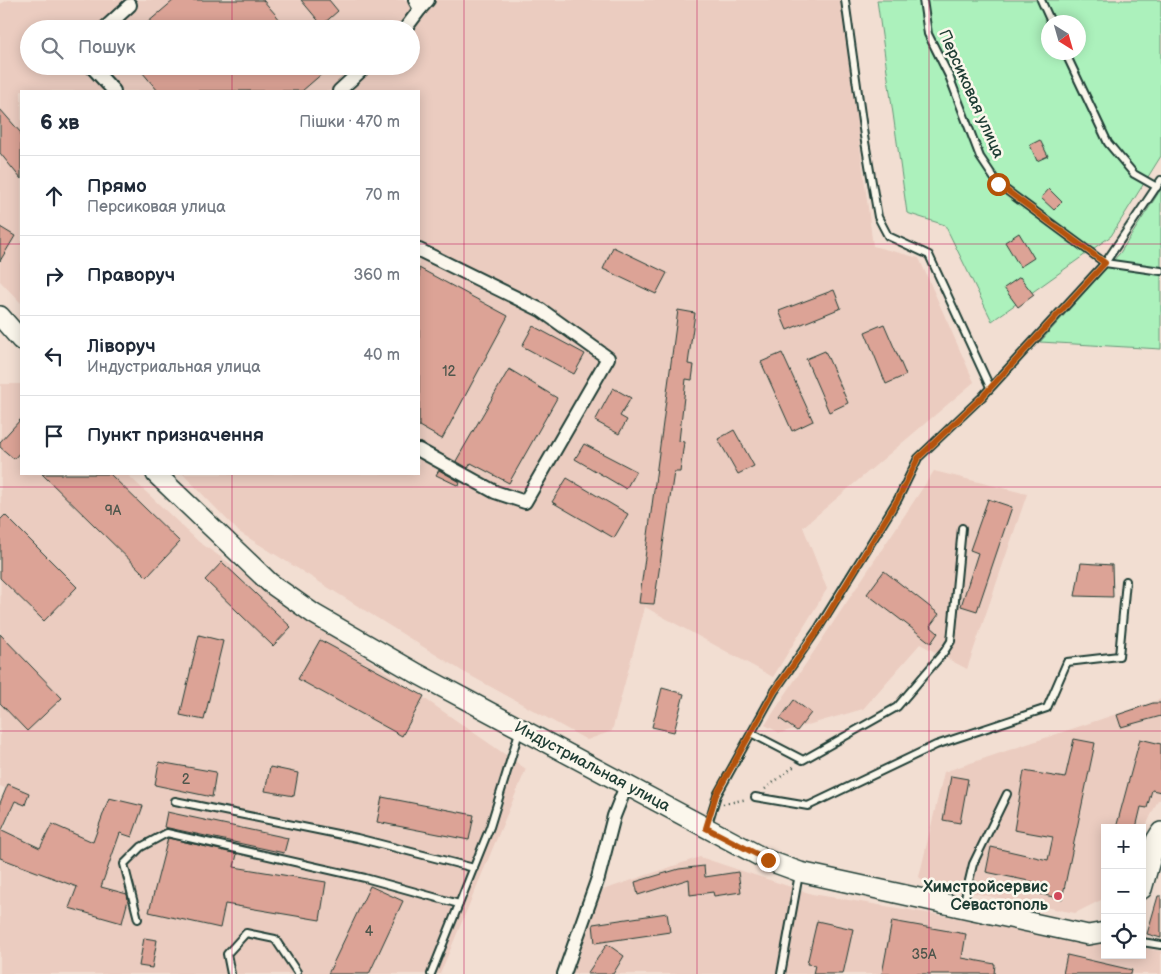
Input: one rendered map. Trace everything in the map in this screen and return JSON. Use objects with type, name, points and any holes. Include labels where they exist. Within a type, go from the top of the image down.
[{"type":"main road","points":[[0,316],[20,339]]},
{"type":"main road","points":[[0,330],[20,340]]},
{"type":"main road","name":"Индустриальная улица","points":[[157,475],[270,583],[314,614],[418,674],[768,860],[800,872],[962,908],[1099,935]]},
{"type":"main road","points":[[1146,875],[1156,840],[1161,832]]},
{"type":"street","points":[[411,20],[421,3]]},
{"type":"street","points":[[114,20],[130,5]]},
{"type":"street","points":[[99,75],[113,90]]},
{"type":"street","points":[[341,90],[357,75]]},
{"type":"street","points":[[420,250],[541,310],[608,358],[584,403],[525,502],[495,492],[420,451]]},
{"type":"street","points":[[564,974],[598,878],[614,816],[626,786]]},
{"type":"lane","points":[[845,0],[864,136],[878,217],[888,236],[929,255],[990,387]]},
{"type":"lane","name":"Персиковая улица","points":[[923,0],[928,34],[949,76],[980,157],[998,184],[1105,263]]},
{"type":"lane","points":[[1041,0],[1048,15]]},
{"type":"lane","points":[[1069,60],[1108,143],[1134,174],[1157,187]]},
{"type":"lane","points":[[706,828],[716,795],[774,692],[820,627],[898,499],[918,458],[990,387],[1105,263],[1161,180]]},
{"type":"lane","points":[[1105,263],[1161,271]]},
{"type":"lane","points":[[751,733],[803,760],[897,707],[951,640],[962,528]]},
{"type":"lane","points":[[755,797],[808,806],[936,745],[1047,708],[1067,662],[1119,656],[1126,581]]},
{"type":"lane","points":[[432,974],[490,827],[520,728]]},
{"type":"lane","points":[[962,908],[972,864],[1007,794]]},
{"type":"lane","points":[[175,801],[357,838],[474,868]]},
{"type":"lane","points":[[138,919],[124,864],[141,847],[167,833],[373,880],[459,904]]},
{"type":"lane","points":[[781,974],[800,872]]},
{"type":"lane","points":[[231,974],[227,954],[246,933],[275,939],[297,972]]},
{"type":"lane","points":[[1146,943],[1161,945]]},
{"type":"shaded area","points":[[8,0],[841,0],[873,246],[919,258],[974,382],[803,527],[827,589],[773,677],[645,607],[612,731],[587,740],[462,671],[239,532],[184,475],[420,475],[420,90],[20,90],[20,302],[0,281],[0,4]]},
{"type":"shaded area","points":[[1,384],[20,384],[20,475],[128,475],[199,542],[526,769],[440,974],[0,974],[0,840],[18,794],[0,786]]},
{"type":"shaded area","points":[[934,471],[1027,494],[967,669],[920,644],[863,709],[780,733],[765,725]]},
{"type":"shaded area","points":[[1161,699],[1161,800],[1158,800],[1146,826],[1146,824],[1101,824],[1101,900],[1075,913],[927,884],[919,877],[944,772]]},
{"type":"shaded area","points":[[700,857],[812,894],[1101,941],[1101,959],[1146,959],[1146,949],[1161,951],[1161,974],[569,974],[600,891]]},
{"type":"green space","points":[[877,0],[1161,0],[1161,156],[1111,236],[992,321],[945,225],[907,213]]},
{"type":"green space","points":[[1161,189],[1161,349],[1040,342],[1120,253]]},
{"type":"building","points":[[174,0],[263,0],[280,20],[151,20]]},
{"type":"building","points":[[301,0],[329,0],[338,11],[328,20],[318,20]]},
{"type":"building","points":[[145,75],[321,75],[303,90],[157,90]]},
{"type":"building","points":[[0,109],[20,132],[20,178],[0,153]]},
{"type":"building","points":[[1040,140],[1048,156],[1037,161],[1030,145]]},
{"type":"building","points":[[1049,189],[1062,202],[1054,210],[1041,198]]},
{"type":"building","points":[[0,227],[15,236],[0,261]]},
{"type":"building","points":[[1019,233],[1034,258],[1020,267],[1005,242]]},
{"type":"building","points":[[613,247],[667,273],[656,294],[603,269]]},
{"type":"building","points":[[420,269],[508,316],[442,439],[420,427]]},
{"type":"building","points":[[1020,277],[1034,295],[1018,307],[1004,288]]},
{"type":"building","points":[[834,290],[841,308],[787,330],[779,311]]},
{"type":"building","points":[[678,310],[695,313],[688,364],[694,365],[692,380],[686,379],[679,441],[684,442],[680,472],[674,472],[654,604],[639,603]]},
{"type":"building","points":[[884,324],[906,375],[886,384],[865,332]]},
{"type":"building","points":[[533,326],[585,354],[574,374],[522,346]]},
{"type":"building","points":[[825,351],[848,403],[829,412],[806,359]]},
{"type":"building","points":[[782,353],[813,421],[792,431],[761,362]]},
{"type":"building","points":[[509,369],[557,398],[509,483],[471,463],[468,468],[456,461]]},
{"type":"building","points":[[613,388],[631,398],[620,416],[627,420],[619,434],[595,421]]},
{"type":"building","points":[[20,420],[20,452],[14,459],[0,447],[0,442]]},
{"type":"building","points":[[734,430],[754,466],[738,474],[718,439]]},
{"type":"building","points":[[584,444],[636,471],[626,489],[575,459]]},
{"type":"building","points":[[439,470],[460,482],[459,486],[436,475]]},
{"type":"building","points":[[43,475],[111,475],[180,542],[147,577]]},
{"type":"building","points":[[567,478],[628,514],[614,538],[552,502]]},
{"type":"building","points":[[988,499],[1012,507],[977,611],[961,606],[978,553],[970,550]]},
{"type":"building","points":[[5,515],[77,587],[44,621],[0,578],[0,520]]},
{"type":"building","points":[[222,562],[291,627],[273,646],[205,580]]},
{"type":"building","points":[[1081,563],[1112,565],[1113,597],[1075,596]]},
{"type":"building","points":[[884,571],[939,614],[930,626],[938,633],[931,643],[867,594]]},
{"type":"building","points":[[0,634],[62,698],[27,731],[0,703]]},
{"type":"building","points":[[199,635],[223,641],[204,720],[180,715]]},
{"type":"building","points":[[320,640],[424,696],[402,736],[298,679]]},
{"type":"building","points":[[662,688],[684,694],[674,732],[652,727]]},
{"type":"building","points":[[794,700],[811,713],[797,731],[780,719]]},
{"type":"building","points":[[1153,703],[1161,703],[1161,716],[1121,727],[1117,715]]},
{"type":"building","points":[[1074,739],[1095,743],[1062,899],[1040,894],[1043,884],[986,872],[991,847],[1048,860],[1053,837],[1014,830],[1024,771],[1065,778]]},
{"type":"building","points":[[1140,739],[1161,744],[1161,792],[1152,790],[1147,808],[1141,807],[1137,824],[1117,824]]},
{"type":"building","points":[[159,762],[216,772],[212,797],[155,785]]},
{"type":"building","points":[[270,767],[298,773],[294,796],[265,791]]},
{"type":"building","points":[[951,776],[968,779],[960,823],[943,820]]},
{"type":"building","points":[[8,784],[29,793],[25,805],[15,801],[2,830],[40,848],[52,824],[93,842],[109,798],[143,806],[132,837],[120,833],[101,887],[127,894],[128,900],[122,923],[69,908],[77,887],[0,858],[0,803]]},
{"type":"building","points":[[382,797],[474,815],[469,840],[377,822]]},
{"type":"building","points":[[167,812],[288,838],[284,853],[164,827]]},
{"type":"building","points":[[168,838],[237,854],[234,867],[326,882],[320,920],[225,904],[220,928],[149,912]]},
{"type":"building","points":[[704,866],[705,877],[738,872],[741,892],[714,896],[713,892],[690,895],[689,879],[638,895],[635,882],[679,869]]},
{"type":"building","points":[[370,886],[403,901],[369,974],[328,974]]},
{"type":"building","points":[[1158,896],[1161,896],[1161,938],[1147,934]]},
{"type":"building","points":[[667,913],[670,932],[595,943],[593,924]]},
{"type":"building","points":[[817,921],[853,929],[843,974],[813,974],[815,965],[807,964]]},
{"type":"building","points":[[892,921],[966,934],[962,958],[995,964],[994,974],[882,974]]},
{"type":"building","points":[[144,938],[157,940],[152,968],[139,966]]},
{"type":"building","points":[[607,944],[624,956],[613,974],[587,974]]},
{"type":"building","points":[[1067,955],[1132,970],[1131,974],[1063,974]]},
{"type":"place","name":"Химстройсервис Севастополь","points":[[1058,896]]},
{"type":"route","points":[[768,860],[706,828],[716,795],[774,692],[820,627],[898,499],[918,458],[982,397],[1105,263],[998,184]]}]
